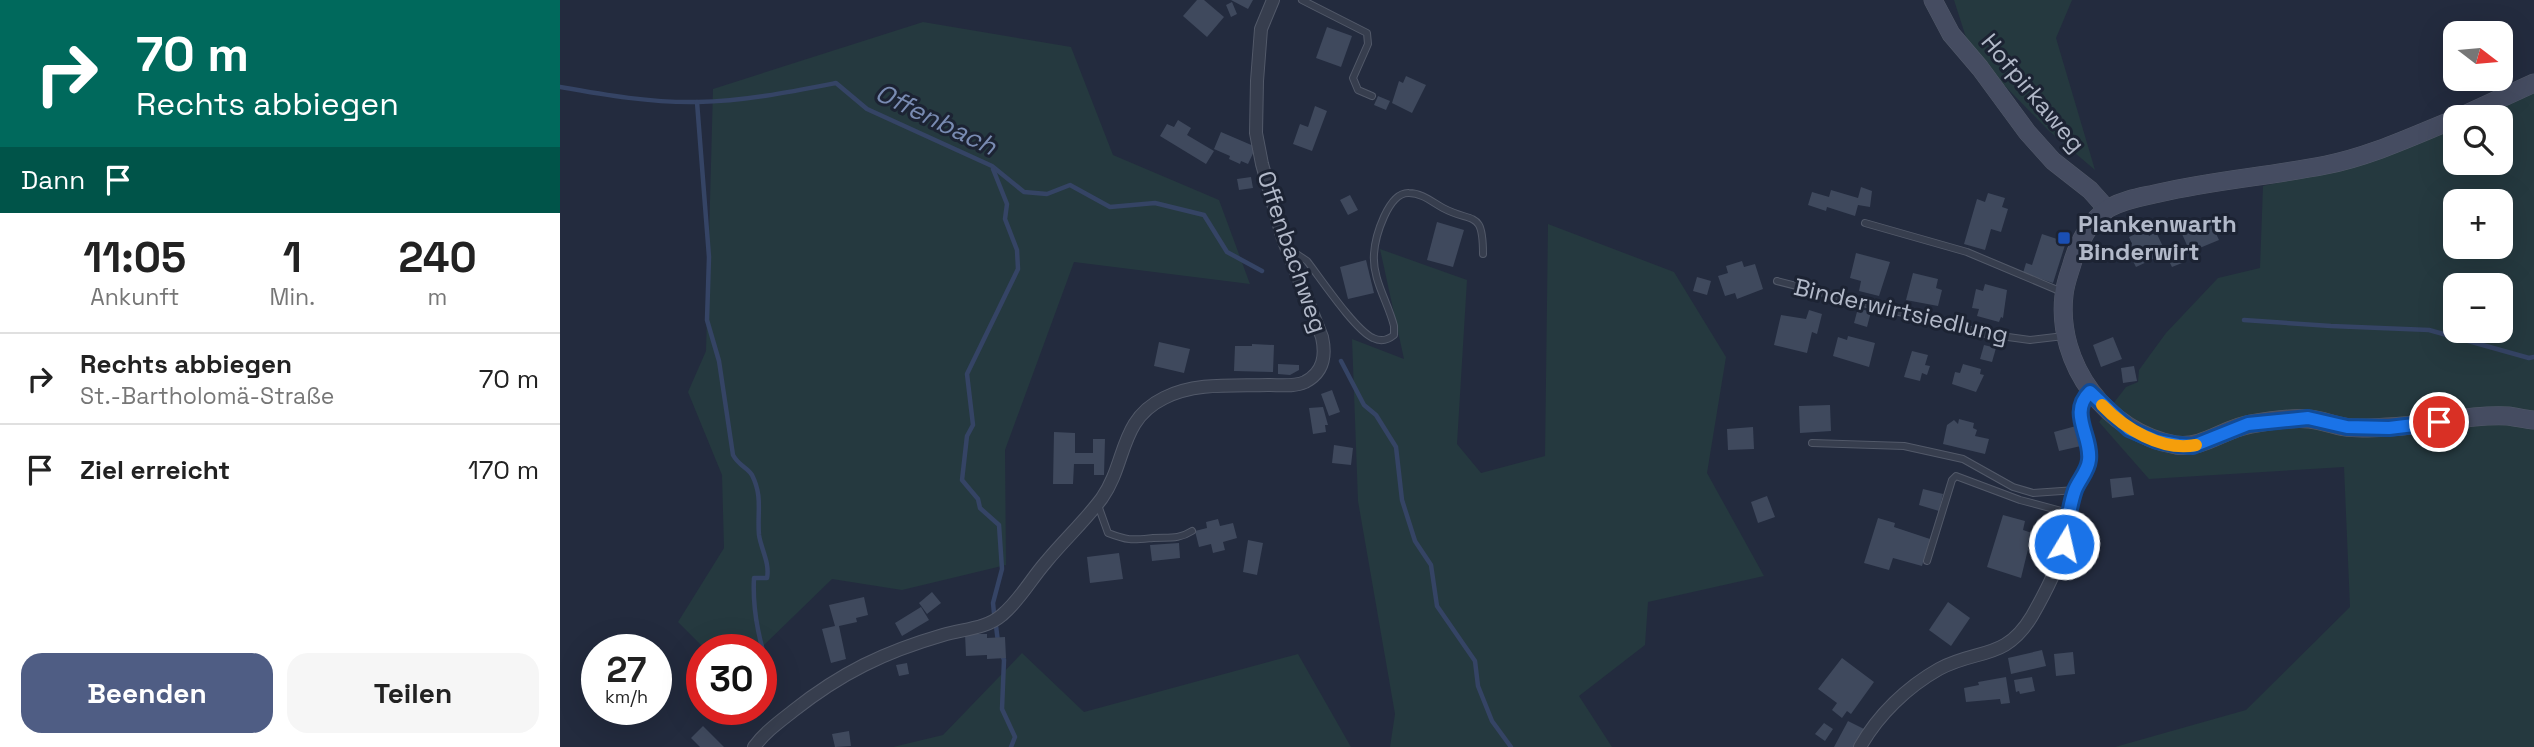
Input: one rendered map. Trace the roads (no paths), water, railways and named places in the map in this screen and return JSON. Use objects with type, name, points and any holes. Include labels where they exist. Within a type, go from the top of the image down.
[{"type":"main road","name":"Hofpirkaweg","points":[[1933,0],[1951,34],[1980,68],[2026,132],[2053,161],[2090,190],[2108,209]]},
{"type":"main road","points":[[2486,105],[2534,83]]},
{"type":"main road","points":[[2443,124],[2346,160],[2194,185],[2127,200],[2108,209],[2095,219],[2080,243],[2064,292],[2066,335],[2073,358],[2090,392],[2129,429],[2157,441],[2185,446],[2193,446],[2248,424],[2308,418],[2347,427],[2378,428],[2488,417],[2534,420]]},
{"type":"street","name":"Offenbachweg","points":[[754,747],[764,734],[828,684],[863,665],[944,634],[982,626],[999,618],[1011,607],[1111,483],[1133,423],[1145,409],[1180,391],[1212,387],[1297,385],[1314,376],[1320,368],[1325,352],[1322,337],[1289,253],[1262,164],[1256,134],[1256,82],[1261,30],[1273,0]]},
{"type":"street","points":[[1860,747],[1881,717],[1921,681],[1957,661],[2000,649],[2019,634],[2031,617],[2059,561],[2069,513],[2089,460],[2080,412],[2084,398],[2090,392]]},
{"type":"lane","points":[[1302,0],[1367,33],[1368,44],[1353,78],[1358,90],[1372,96]]},
{"type":"lane","points":[[1289,253],[1307,261],[1360,328],[1372,338],[1381,340],[1390,339],[1394,335],[1394,326],[1375,269],[1374,253],[1383,218],[1398,196],[1407,192],[1416,194],[1476,222],[1483,231],[1483,254]]},
{"type":"lane","points":[[1865,223],[1967,252],[2064,292]]},
{"type":"lane","name":"Binderwirtsiedlung","points":[[1777,281],[1986,334],[2030,340],[2066,335]]},
{"type":"lane","points":[[1812,443],[1904,446],[1963,459],[2013,487],[2033,493],[2076,490]]},
{"type":"lane","points":[[1927,561],[1952,480],[1956,476],[2020,500],[2069,513]]},
{"type":"lane","points":[[1097,503],[1108,533],[1123,539],[1137,541],[1177,538],[1192,531]]},
{"type":"waterway","name":"Offenbach","points":[[560,87],[646,100],[698,102],[750,98],[836,83],[867,109],[992,166],[1024,192],[1047,194],[1070,185],[1110,207],[1155,203],[1204,215],[1227,252],[1262,271]]},
{"type":"waterway","points":[[697,102],[709,257],[707,320],[719,361],[733,455],[752,475],[757,490],[759,535],[768,572],[767,578],[754,578],[754,605],[759,634]]},
{"type":"waterway","points":[[993,169],[1007,204],[1005,219],[1017,250],[1018,269],[967,374],[973,425],[967,436],[962,480],[978,499],[980,508],[999,525],[1002,569],[993,603],[994,613]]},
{"type":"waterway","points":[[2244,320],[2429,330],[2529,358],[2534,357]]},
{"type":"waterway","name":"Offenbach","points":[[1341,361],[1364,405],[1376,415],[1396,447],[1402,500],[1415,541],[1431,565],[1437,606],[1475,661],[1478,686],[1492,721],[1511,747]]},
{"type":"waterway","points":[[996,626],[998,642]]},
{"type":"waterway","points":[[1002,654],[1002,709],[1015,737],[1011,747]]},
{"type":"place","name":"Plankenwarth Binderwirt","points":[[2064,238]]}]
